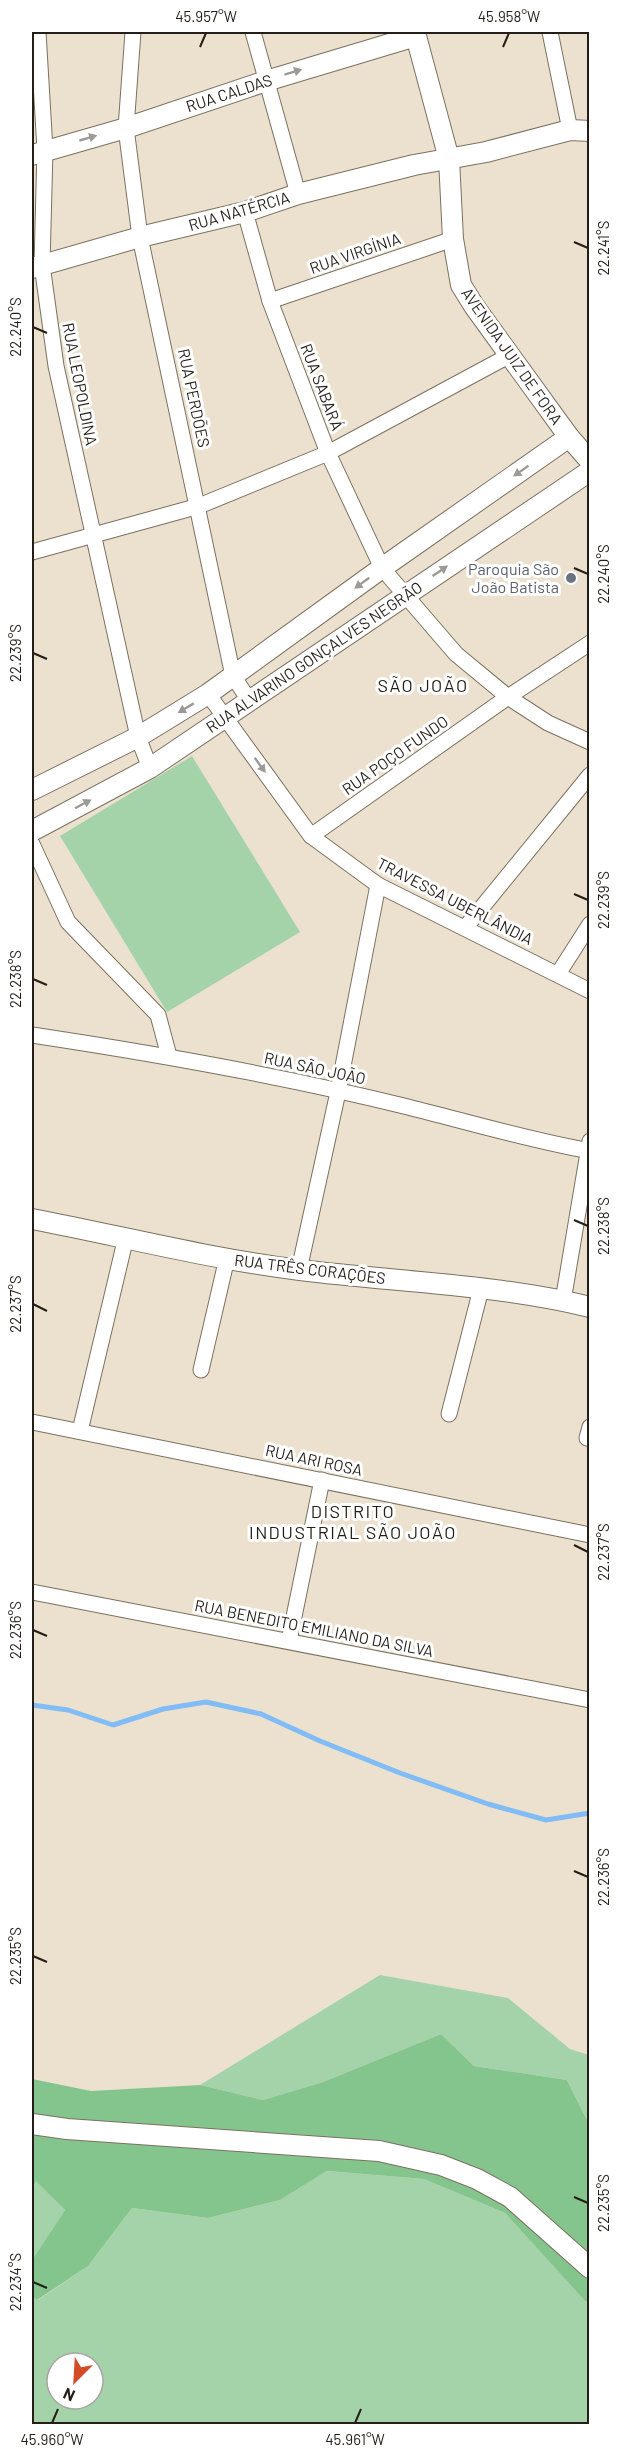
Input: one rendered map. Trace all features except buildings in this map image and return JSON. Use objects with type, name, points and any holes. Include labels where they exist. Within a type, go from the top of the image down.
[{"type":"street","name":"RUA LEOPOLDINA","points":[[38,32],[37,266],[92,535],[138,736],[150,768]]},
{"type":"street","name":"RUA PERDÕES","points":[[133,32],[126,128],[140,237],[199,506],[233,676]]},
{"type":"street","points":[[253,32],[298,194]]},
{"type":"street","points":[[550,32],[580,130]]},
{"type":"street","name":"RUA CALDAS","points":[[38,153],[126,128],[419,33]]},
{"type":"street","name":"AVENIDA JUIZ DE FORA","points":[[419,33],[449,159],[453,239],[461,285],[569,437],[590,461]]},
{"type":"street","name":"RUA NATÉRCIA","points":[[37,266],[140,237],[244,212],[298,194],[414,165],[580,130]]},
{"type":"street","name":"RUA SABARÁ","points":[[244,212],[270,301],[328,453],[382,568],[456,654],[508,697],[548,723],[590,742]]},
{"type":"street","name":"RUA VIRGÍNIA","points":[[270,301],[453,239]]},
{"type":"street","points":[[32,552],[199,506],[328,453],[510,355]]},
{"type":"street","name":"RUA ALVARINO GONÇALVES NEGRÃO","points":[[32,790],[138,736],[208,694],[569,437]]},
{"type":"street","name":"RUA ALVARINO GONÇALVES NEGRÃO","points":[[32,831],[150,768],[590,471]]},
{"type":"street","name":"RUA POÇO FUNDO","points":[[311,836],[508,697],[590,643]]},
{"type":"street","points":[[233,676],[249,700]]},
{"type":"street","name":"TRAVESSA UBERLÂNDIA","points":[[208,694],[311,836],[378,885],[590,992]]},
{"type":"street","points":[[465,928],[590,775]]},
{"type":"street","points":[[32,844],[68,922],[158,1016],[169,1056]]},
{"type":"street","points":[[299,1270],[338,1092],[378,885]]},
{"type":"street","points":[[558,974],[590,924]]},
{"type":"street","name":"RUA SÃO JOÃO","points":[[32,1035],[169,1056],[589,1148]]},
{"type":"street","points":[[563,1301],[589,1148]]},
{"type":"street","name":"RUA TRÊS CORAÇÕES","points":[[32,1219],[226,1258],[299,1270],[481,1289],[590,1307]]},
{"type":"street","points":[[80,1431],[126,1237]]},
{"type":"street","points":[[201,1370],[226,1258]]},
{"type":"street","points":[[449,1414],[481,1289]]},
{"type":"street","name":"RUA ARI ROSA","points":[[32,1422],[590,1535]]},
{"type":"street","points":[[289,1641],[322,1480]]},
{"type":"street","name":"RUA BENEDITO EMILIANO DA SILVA","points":[[32,1592],[590,1700]]},
{"type":"street","points":[[32,2124],[78,2130],[379,2151],[441,2165],[477,2179],[510,2197],[590,2268]]},
{"type":"green space","points":[[192,756],[300,932],[167,1012],[60,836]]},
{"type":"green space","points":[[380,1975],[508,1998],[570,2049],[589,2055],[589,2120],[567,2080],[474,2066],[441,2034],[323,2082],[263,2100],[200,2085]]},
{"type":"green space","points":[[441,2034],[474,2066],[567,2080],[589,2120],[589,2303],[505,2213],[424,2179],[327,2171],[280,2200],[208,2218],[132,2208],[88,2266],[37,2300],[32,2296],[32,2260],[65,2210],[36,2181],[32,2187],[32,2079],[91,2091],[200,2085],[263,2100],[323,2082]]},
{"type":"green space","points":[[327,2171],[424,2179],[505,2213],[589,2303],[589,2424],[32,2424],[32,2296],[38,2300],[88,2266],[132,2208],[208,2218],[280,2200]]},
{"type":"green space","points":[[36,2180],[65,2210],[32,2260],[32,2187]]},
{"type":"waterway","points":[[32,1705],[68,1710],[113,1725],[163,1709],[206,1702],[261,1714],[320,1741],[400,1773],[488,1804],[546,1820],[590,1813]]},
{"type":"place","name":"Paroquia São João Batista","points":[[571,578]]},
{"type":"district","name":"SÃO JOÃO","points":[[423,686]]},
{"type":"district","name":"DISTRITO INDUSTRIAL SÃO JOÃO","points":[[353,1522]]}]
